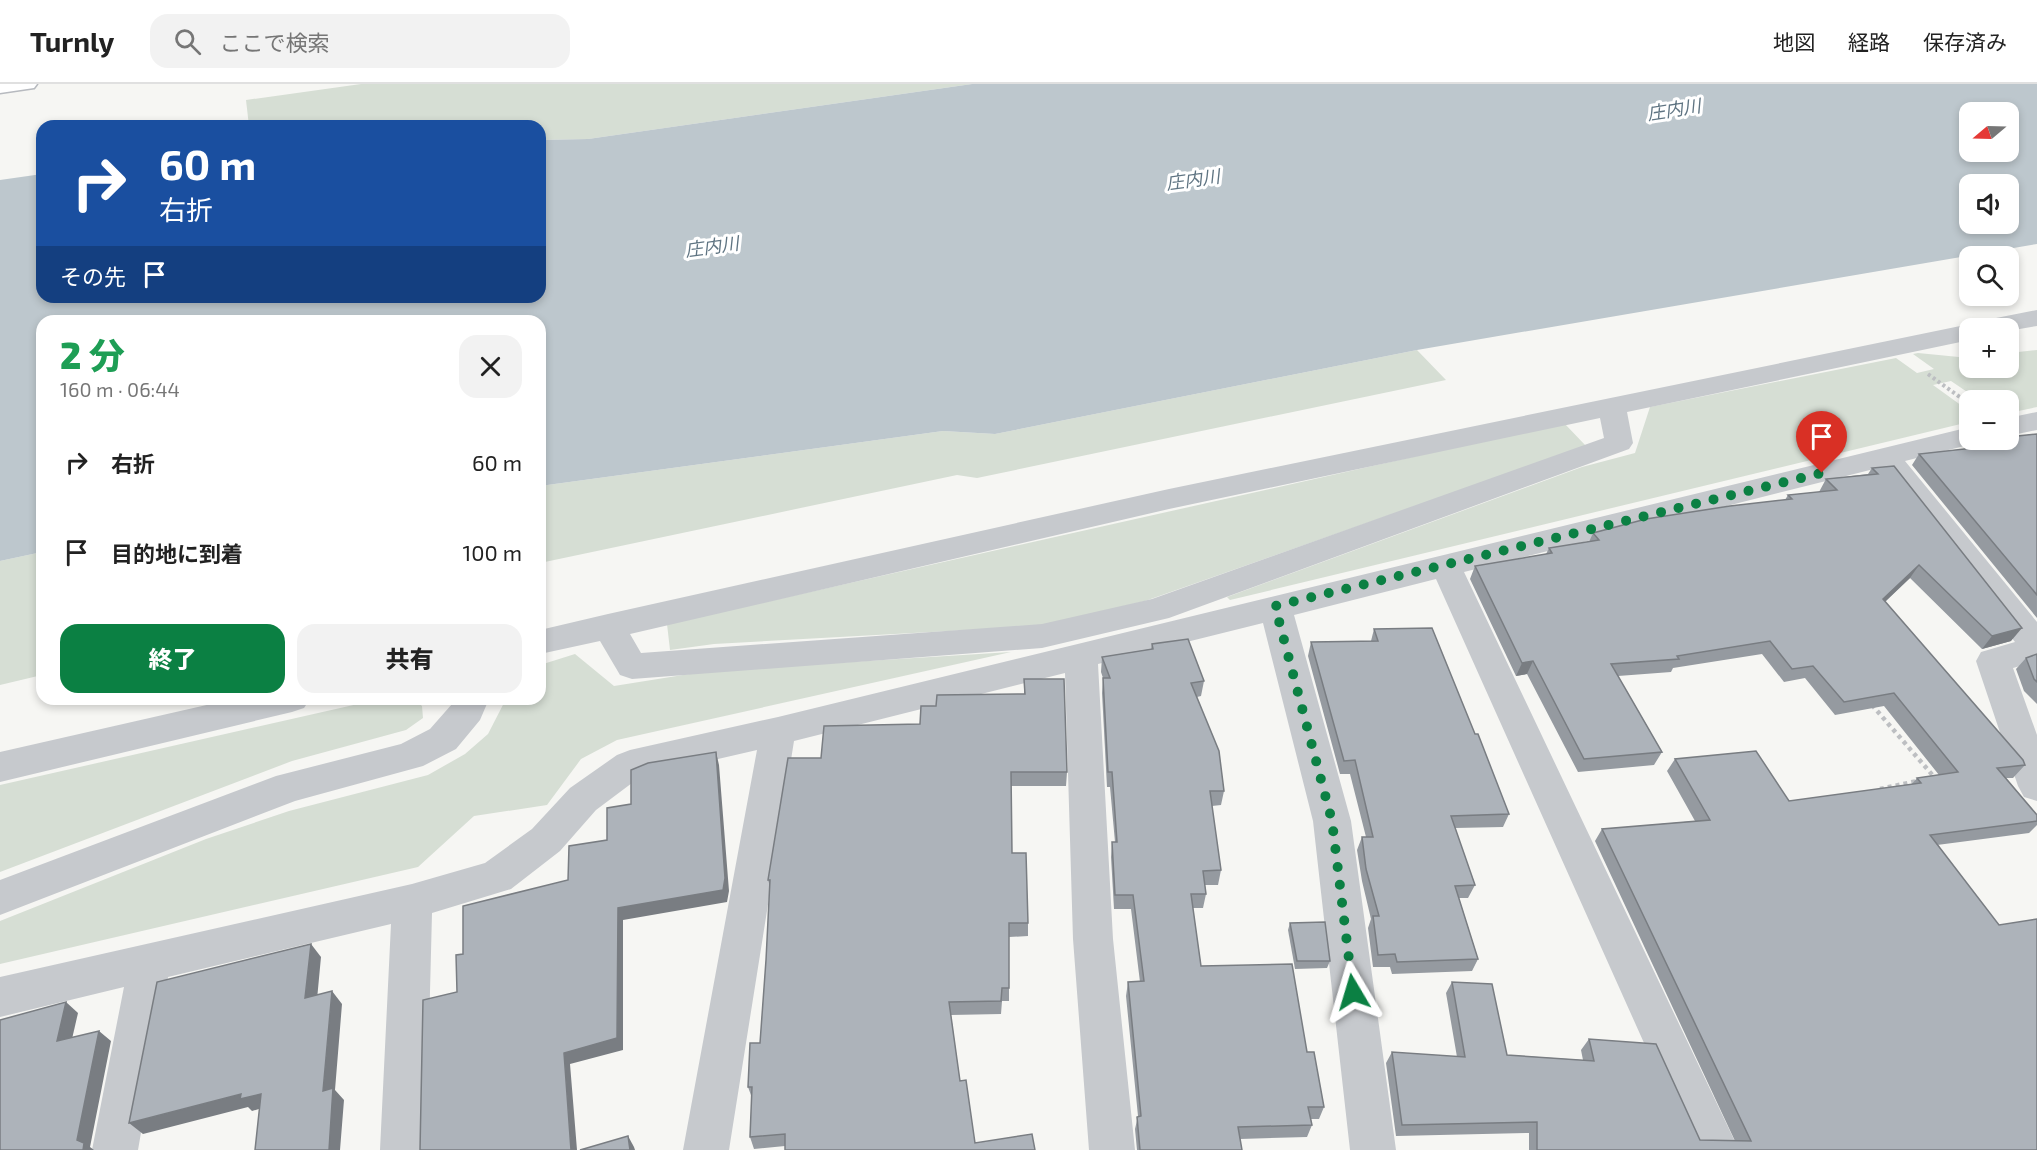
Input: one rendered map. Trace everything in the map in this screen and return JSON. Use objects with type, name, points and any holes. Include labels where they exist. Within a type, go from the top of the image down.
[{"type":"main road","points":[[0,87],[27,84]]},
{"type":"street","points":[[2019,322],[2037,318]]},
{"type":"street","points":[[546,641],[1169,499],[1612,405],[1959,337]]},
{"type":"street","points":[[2019,340],[2037,339]]},
{"type":"street","points":[[0,997],[412,902],[497,877],[546,840],[583,799],[630,765],[778,731],[1081,655],[1619,443],[1612,405]]},
{"type":"street","points":[[2019,425],[2037,421]]},
{"type":"street","points":[[608,626],[632,666],[1042,636],[1275,606],[1959,439]]},
{"type":"street","points":[[1884,458],[1902,475],[2037,648],[1993,661],[2037,786]]},
{"type":"street","points":[[1444,565],[1716,1150]]},
{"type":"street","points":[[1275,606],[1332,821],[1373,1150]]},
{"type":"street","points":[[1081,655],[1093,939],[1112,1150]]},
{"type":"street","points":[[0,767],[266,705]]},
{"type":"street","points":[[0,898],[289,787],[410,756],[443,739],[468,710],[469,705]]},
{"type":"street","points":[[706,1150],[778,731]]},
{"type":"street","points":[[403,1150],[412,902]]},
{"type":"street","points":[[116,1150],[150,962]]},
{"type":"path","points":[[1924,371],[1959,396]]},
{"type":"path","points":[[1865,697],[1935,778],[1876,790]]},
{"type":"path","points":[[1881,715],[1892,713]]},
{"type":"shaded area","points":[[361,84],[972,84],[588,139],[546,140],[546,120],[248,120],[246,100]]},
{"type":"shaded area","points":[[1417,350],[1446,380],[977,478],[957,475],[546,562],[546,485],[943,431],[995,434]]},
{"type":"shaded area","points":[[2037,350],[2037,407],[2019,411],[2019,390],[1964,390],[1951,381],[1933,385],[1959,404],[1959,424],[1230,600],[1227,597],[1582,467],[1635,453],[1650,407],[1896,358],[1917,373],[1934,369],[1913,354],[1918,353],[1959,357],[1959,378],[2019,378],[2019,352]]},
{"type":"shaded area","points":[[1564,423],[1586,446],[1145,601],[1041,626],[714,644],[670,650],[667,624]]},
{"type":"shaded area","points":[[36,553],[36,676],[0,685],[0,561]]},
{"type":"shaded area","points":[[1011,652],[617,740],[581,759],[547,805],[474,816],[418,867],[0,964],[0,921],[206,839],[289,811],[428,775],[465,754],[488,734],[503,705],[546,705],[546,663],[575,654],[614,686],[708,671]]},
{"type":"shaded area","points":[[353,705],[422,706],[423,718],[406,730],[292,761],[0,872],[0,785]]},
{"type":"water","name":"庄内川","points":[[972,84],[2037,84],[2037,244],[2019,247],[1959,246],[1959,257],[1417,350],[995,434],[943,431],[546,485],[546,315],[36,315],[36,553],[0,561],[0,180],[36,175],[36,303],[546,303],[546,140],[588,139]]},
{"type":"building","points":[[2037,434],[2037,595],[1919,454],[1959,450],[2019,450],[2019,436]]},
{"type":"building","points":[[1894,466],[2022,628],[1992,636],[1919,565],[1883,599],[2025,765],[1997,768],[2037,815],[2037,821],[1930,835],[1999,925],[2037,919],[2037,1150],[1537,1150],[1537,1122],[1402,1125],[1392,1052],[1465,1057],[1452,982],[1492,984],[1507,1055],[1594,1061],[1589,1039],[1656,1044],[1700,1140],[1751,1141],[1602,829],[1710,820],[1675,759],[1756,751],[1789,801],[1921,783],[1917,778],[1958,772],[1894,693],[1844,702],[1813,666],[1792,669],[1770,641],[1677,656],[1679,659],[1611,664],[1662,752],[1584,759],[1533,661],[1522,663],[1475,566],[1552,553],[1549,548],[1599,540],[1593,533],[1646,519],[1792,499],[1788,495],[1837,490],[1826,479],[1878,474],[1872,468]]},
{"type":"building","points":[[1432,628],[1475,734],[1478,734],[1509,814],[1451,816],[1475,885],[1455,886],[1478,959],[1397,962],[1395,954],[1378,955],[1373,916],[1379,916],[1366,869],[1362,837],[1373,837],[1355,760],[1344,761],[1311,642],[1378,641],[1374,629]]},
{"type":"building","points":[[1188,639],[1204,681],[1191,683],[1219,751],[1224,791],[1210,791],[1221,870],[1203,871],[1206,894],[1191,894],[1201,966],[1292,964],[1307,1052],[1314,1052],[1324,1107],[1308,1107],[1312,1125],[1238,1127],[1242,1150],[1140,1150],[1137,1117],[1141,1116],[1128,982],[1144,981],[1133,895],[1115,895],[1112,842],[1117,842],[1112,772],[1108,772],[1103,678],[1110,678],[1102,657],[1153,649],[1152,644]]},
{"type":"building","points":[[2037,654],[2037,682],[2026,658]]},
{"type":"building","points":[[1024,679],[1064,679],[1067,772],[1011,772],[1012,853],[1026,853],[1028,923],[1009,923],[1009,988],[1002,988],[1001,1001],[949,1002],[960,1081],[966,1080],[975,1143],[1032,1134],[1035,1150],[785,1150],[785,1134],[750,1137],[752,1087],[748,1087],[750,1043],[760,1043],[770,880],[768,880],[788,758],[821,758],[824,726],[920,724],[921,706],[936,706],[937,695],[1025,694]]},
{"type":"building","points":[[716,752],[725,878],[723,890],[618,908],[617,1038],[564,1053],[571,1150],[420,1150],[423,1000],[457,992],[456,955],[463,954],[463,906],[568,880],[569,846],[607,840],[607,808],[631,804],[631,770],[648,763]]},
{"type":"building","points":[[1325,922],[1330,961],[1297,961],[1290,923]]},
{"type":"building","points":[[311,944],[305,998],[332,991],[323,1091],[333,1088],[329,1150],[255,1150],[261,1094],[240,1099],[241,1094],[129,1123],[157,982]]},
{"type":"building","points":[[66,1002],[57,1041],[99,1031],[77,1140],[84,1143],[83,1150],[0,1150],[0,1020]]},
{"type":"building","points":[[628,1136],[630,1150],[580,1150]]},
{"type":"route","points":[[1353,992],[1332,821],[1275,606],[1822,473]]}]
